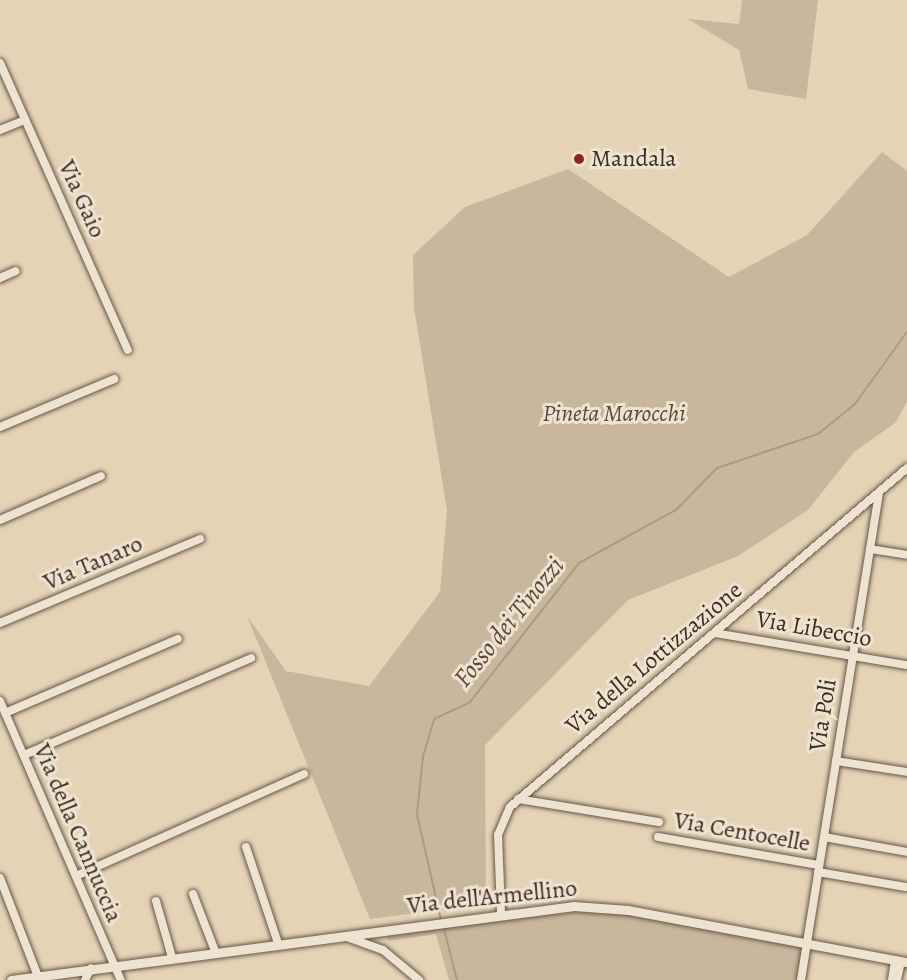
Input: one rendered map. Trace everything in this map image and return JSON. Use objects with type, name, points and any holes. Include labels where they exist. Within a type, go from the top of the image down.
[{"type":"street","name":"Via Gaio","points":[[0,63],[128,350]]},
{"type":"street","points":[[0,130],[25,120]]},
{"type":"street","points":[[0,278],[16,271]]},
{"type":"street","points":[[0,428],[114,379]]},
{"type":"street","name":"Via della Lottizzazione","points":[[501,913],[499,831],[518,799],[907,468]]},
{"type":"street","points":[[0,520],[101,476]]},
{"type":"street","name":"Via Poli","points":[[801,980],[879,494]]},
{"type":"street","name":"Via Tanaro","points":[[0,623],[200,539]]},
{"type":"street","points":[[870,549],[907,555]]},
{"type":"street","name":"Via Libeccio","points":[[715,633],[907,665]]},
{"type":"street","points":[[5,713],[178,639]]},
{"type":"street","points":[[24,755],[251,658]]},
{"type":"street","name":"Via della Cannuccia","points":[[0,701],[121,980]]},
{"type":"street","points":[[836,761],[907,772]]},
{"type":"street","points":[[76,876],[304,774]]},
{"type":"street","points":[[518,799],[659,822]]},
{"type":"street","name":"Via Centocelle","points":[[658,837],[906,888]]},
{"type":"street","points":[[824,837],[907,852]]},
{"type":"street","points":[[246,847],[278,943]]},
{"type":"street","points":[[0,878],[40,977]]},
{"type":"street","points":[[193,894],[215,951]]},
{"type":"street","points":[[156,901],[172,957]]},
{"type":"street","name":"Via dell'Armellino","points":[[11,980],[501,913],[602,907],[901,961]]},
{"type":"street","points":[[336,935],[380,948],[419,980]]},
{"type":"street","points":[[891,980],[901,961]]},
{"type":"street","points":[[897,980],[901,961]]},
{"type":"street","points":[[85,980],[91,968]]},
{"type":"green space","points":[[742,0],[818,0],[806,99],[748,89],[739,50],[688,19],[739,24]]},
{"type":"green space","name":"Pineta Marocchi","points":[[882,152],[907,171],[907,402],[895,423],[854,452],[808,510],[738,556],[628,600],[485,745],[486,904],[370,919],[247,616],[286,671],[369,686],[440,592],[447,510],[414,308],[413,255],[465,207],[568,169],[729,277],[807,235]]},
{"type":"green space","points":[[572,908],[629,911],[803,948],[797,980],[449,980],[436,934],[388,941],[387,936]]},
{"type":"waterway","name":"Fosso dei Tinozzi","points":[[441,920],[417,814],[423,756],[434,719],[470,702],[579,563],[676,510],[717,468],[818,434],[855,404],[907,332]]},
{"type":"waterway","name":"Fosso dei Tinozzi","points":[[443,925],[457,980]]},
{"type":"place","name":"Mandala","points":[[579,159]]}]
